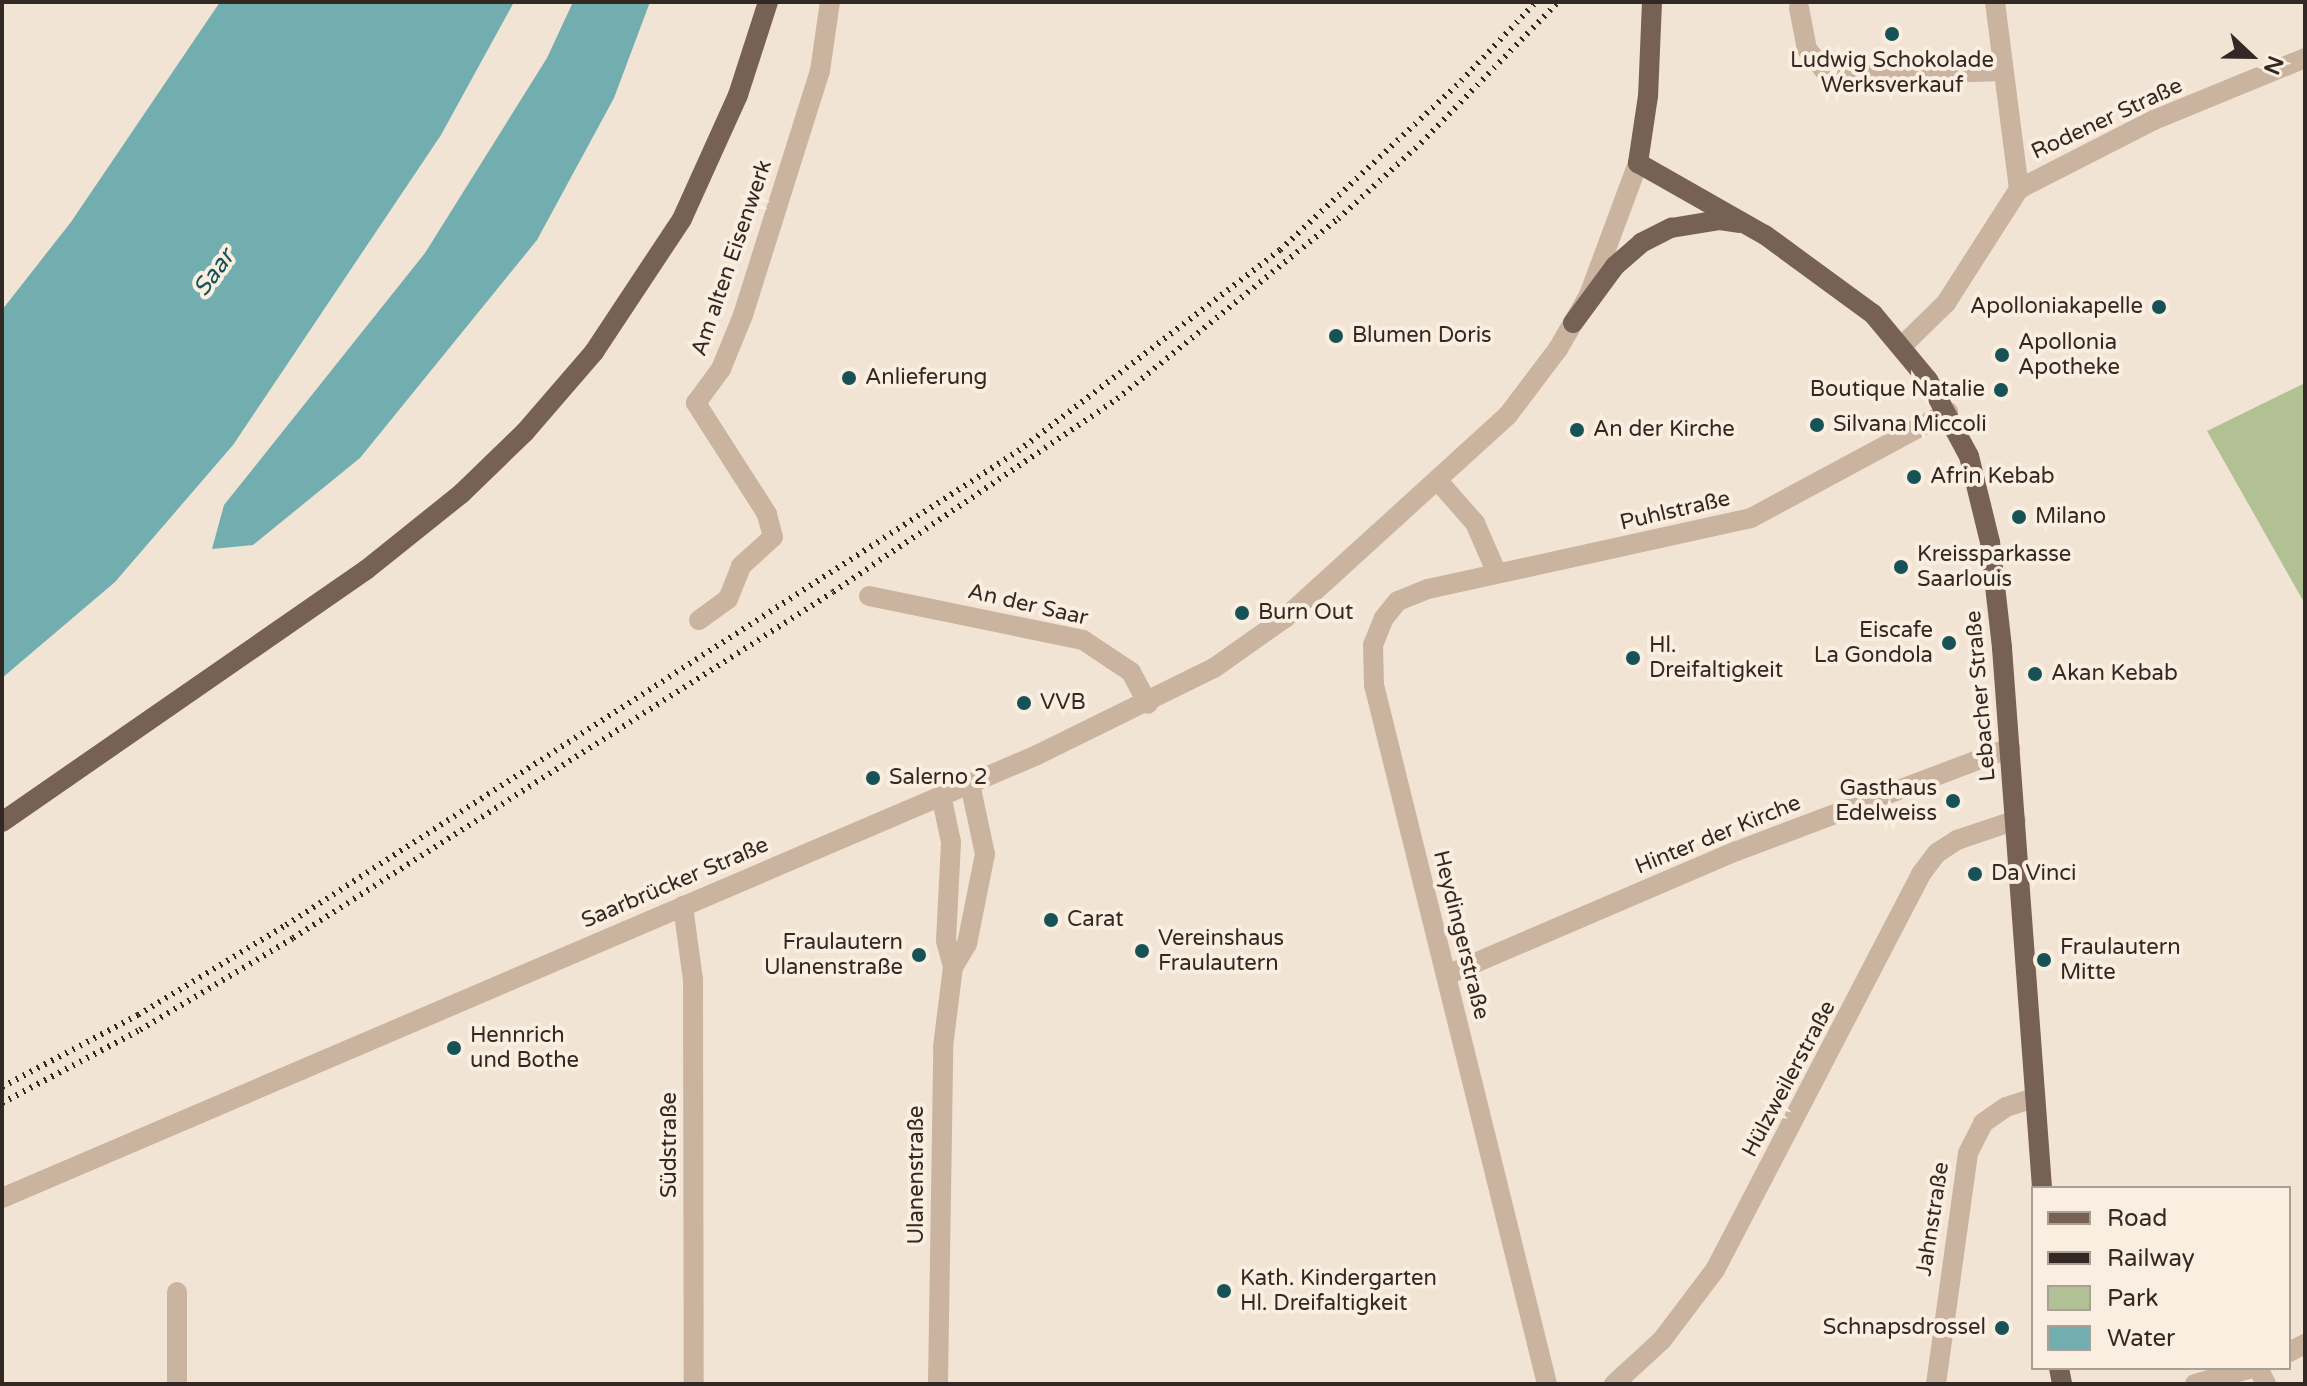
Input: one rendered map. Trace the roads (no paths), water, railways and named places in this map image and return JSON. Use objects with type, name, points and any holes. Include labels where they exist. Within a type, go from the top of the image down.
[{"type":"main road","points":[[2,822],[366,570],[462,493],[525,432],[594,352],[682,219],[738,95],[768,2]]},
{"type":"main road","points":[[1638,163],[1648,96],[1652,2]]},
{"type":"main road","name":"Lebacher Straße","points":[[1638,163],[1747,224],[1841,288],[1902,346],[1948,412],[1969,456],[1990,542],[2016,820],[2042,1186]]},
{"type":"main road","points":[[1573,323],[1615,266],[1641,243],[1671,228],[1720,220],[1747,224]]},
{"type":"street","name":"Am alten Eisenwerk","points":[[699,620],[728,599],[741,566],[773,537],[767,514],[696,403],[721,369],[743,315],[820,71],[830,2]]},
{"type":"street","points":[[1902,346],[1946,303],[2019,189],[1995,2]]},
{"type":"street","points":[[1799,8],[1807,49],[1824,70],[1849,76],[2003,71]]},
{"type":"street","name":"Rodener Straße","points":[[2019,189],[2154,120],[2305,58]]},
{"type":"street","name":"Saarbrücker Straße","points":[[2,1198],[970,784],[1148,704],[1256,640],[1439,482],[1508,415],[1573,323],[1617,228],[1638,163]]},
{"type":"street","name":"Puhlstraße","points":[[1496,571],[1620,549],[1751,518],[1948,412]]},
{"type":"street","points":[[1439,482],[1475,523],[1496,571]]},
{"type":"street","name":"Heydingerstraße","points":[[1496,571],[1398,601],[1384,618],[1373,645],[1374,685],[1547,1384]]},
{"type":"street","name":"An der Saar","points":[[869,596],[1083,640],[1131,672],[1148,704]]},
{"type":"street","name":"Hinter der Kirche","points":[[1447,975],[1737,851],[2010,748]]},
{"type":"street","name":"Ulanenstraße","points":[[953,967],[967,944],[985,854],[970,784]]},
{"type":"street","name":"Ulanenstraße","points":[[938,1384],[943,1047],[953,967],[946,941],[951,842],[941,795]]},
{"type":"street","name":"Hülzweilerstraße","points":[[1614,1384],[1662,1340],[1715,1270],[1921,874],[1937,853],[1957,840],[2016,820]]},
{"type":"street","name":"Südstraße","points":[[683,906],[693,980],[694,1384]]},
{"type":"street","name":"Jahnstraße","points":[[1936,1384],[1968,1153],[1983,1123],[2006,1107],[2034,1098]]},
{"type":"street","points":[[177,1292],[177,1384]]},
{"type":"street","points":[[2195,1384],[2248,1370]]},
{"type":"water","name":"Saar","points":[[220,2],[514,2],[441,135],[233,445],[115,582],[2,678],[2,310],[71,222]]},
{"type":"water","points":[[573,2],[650,2],[614,98],[537,240],[360,458],[253,545],[212,549],[224,505],[425,253],[547,58]]},
{"type":"railway","points":[[2,1087],[138,1015],[286,925],[1018,451],[1280,250],[1461,81],[1536,2]]},
{"type":"railway","points":[[2,1103],[140,1030],[293,938],[833,592],[1117,399],[1338,219],[1421,143],[1558,2]]},
{"type":"place","name":"Ludwig Schokolade Werksverkauf","points":[[1892,34]]},
{"type":"place","name":"Apolloniakapelle","points":[[2159,307]]},
{"type":"place","name":"Blumen Doris","points":[[1336,336]]},
{"type":"place","name":"Apollonia Apotheke","points":[[2002,355]]},
{"type":"place","name":"Anlieferung","points":[[849,378]]},
{"type":"place","name":"Boutique Natalie","points":[[2001,390]]},
{"type":"place","name":"Silvana Miccoli","points":[[1817,425]]},
{"type":"place","name":"An der Kirche","points":[[1577,430]]},
{"type":"place","name":"Afrin Kebab","points":[[1914,477]]},
{"type":"place","name":"Milano","points":[[2019,517]]},
{"type":"place","name":"Kreissparkasse Saarlouis","points":[[1901,567]]},
{"type":"place","name":"Burn Out","points":[[1242,613]]},
{"type":"place","name":"Eiscafe La Gondola","points":[[1949,643]]},
{"type":"place","name":"Hl. Dreifaltigkeit","points":[[1633,658]]},
{"type":"place","name":"Akan Kebab","points":[[2035,674]]},
{"type":"place","name":"VVB","points":[[1024,703]]},
{"type":"place","name":"Salerno 2","points":[[873,778]]},
{"type":"place","name":"Gasthaus Edelweiss","points":[[1953,801]]},
{"type":"place","name":"Da Vinci","points":[[1975,874]]},
{"type":"place","name":"Carat","points":[[1051,920]]},
{"type":"place","name":"Vereinshaus Fraulautern","points":[[1142,951]]},
{"type":"place","name":"Fraulautern Ulanenstraße","points":[[919,955]]},
{"type":"place","name":"Fraulautern Mitte","points":[[2044,960]]},
{"type":"place","name":"Hennrich und Bothe","points":[[454,1048]]},
{"type":"place","name":"Kath. Kindergarten Hl. Dreifaltigkeit","points":[[1224,1291]]},
{"type":"place","name":"Schnapsdrossel","points":[[2002,1328]]}]
